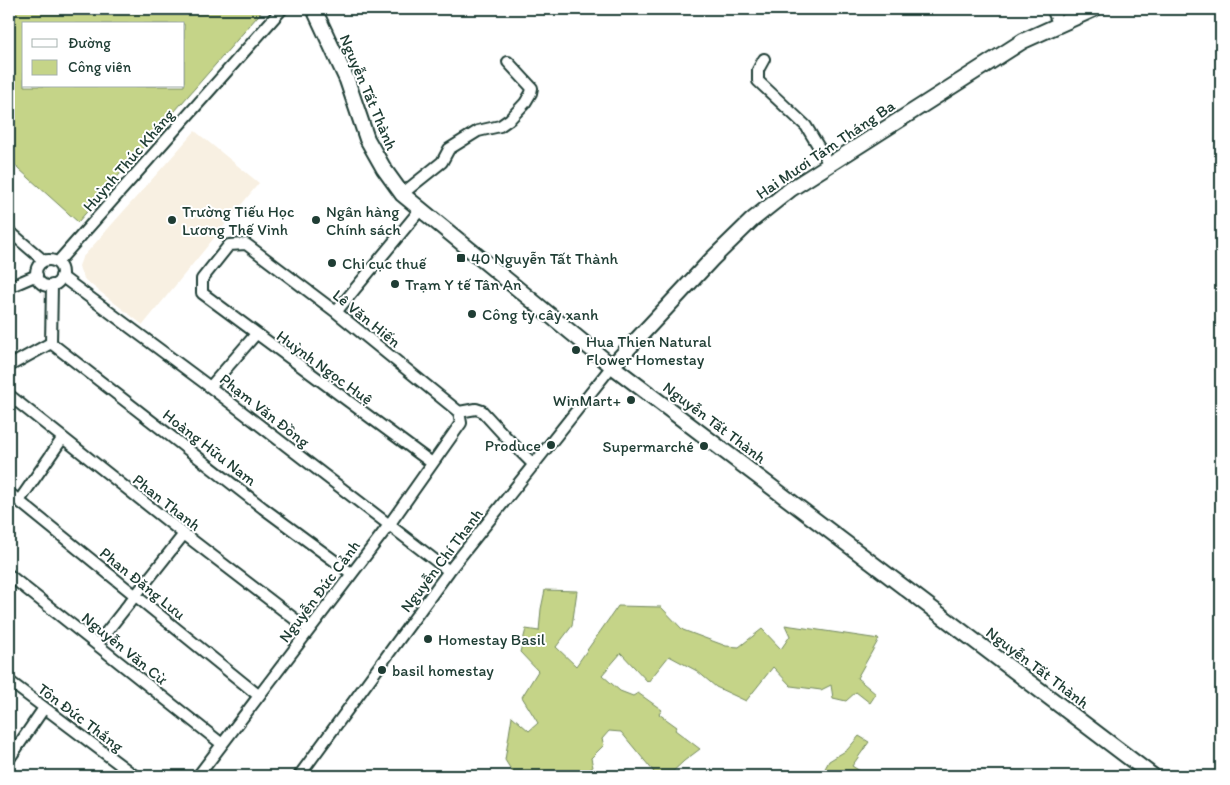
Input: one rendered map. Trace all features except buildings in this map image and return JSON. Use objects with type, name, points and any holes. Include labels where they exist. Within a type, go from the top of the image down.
[{"type":"main road","name":"Nguyễn Tất Thành","points":[[314,9],[347,80],[367,139],[384,169],[402,194],[612,366],[1153,776]]},
{"type":"main road","name":"Hai Mươi Tám Tháng Ba","points":[[612,366],[712,259],[752,220],[791,189],[1023,41],[1094,9]]},
{"type":"street","name":"Huỳnh Thúc Kháng","points":[[57,263],[282,9]]},
{"type":"street","points":[[1052,9],[1059,25]]},
{"type":"street","points":[[764,59],[758,70],[758,81],[806,126],[829,164]]},
{"type":"street","points":[[402,194],[442,162],[449,150],[478,131],[500,126],[520,109],[531,93],[532,88],[508,62]]},
{"type":"street","points":[[336,312],[420,210]]},
{"type":"street","points":[[9,231],[44,261]]},
{"type":"street","name":"Lê Văn Hiến","points":[[202,293],[202,280],[229,245],[246,244],[336,312],[459,412]]},
{"type":"street","points":[[49,260],[57,263],[61,267],[60,280],[52,285],[41,282],[37,275],[39,264],[49,260]]},
{"type":"street","points":[[9,287],[37,275]]},
{"type":"street","name":"Phạm Văn Đồng","points":[[61,276],[210,387],[449,571]]},
{"type":"street","points":[[9,366],[51,343],[52,285]]},
{"type":"street","name":"Huỳnh Ngọc Huệ","points":[[202,293],[432,464]]},
{"type":"street","points":[[210,387],[256,334]]},
{"type":"street","name":"Hoàng Hữu Nam","points":[[51,343],[351,573]]},
{"type":"street","name":"Nguyễn Chí Thanh","points":[[299,776],[449,571],[612,366]]},
{"type":"street","name":"Phan Thanh","points":[[9,395],[62,439],[309,630]]},
{"type":"street","points":[[459,412],[476,409],[482,411],[534,465]]},
{"type":"street","name":"Nguyễn Đức Cảnh","points":[[198,776],[389,525],[461,423],[459,412]]},
{"type":"street","points":[[19,501],[62,439]]},
{"type":"street","name":"Phan Đăng Lưu","points":[[9,493],[258,696]]},
{"type":"street","points":[[97,644],[184,534]]},
{"type":"street","name":"Nguyễn Văn Cừ","points":[[9,575],[222,744]]},
{"type":"street","name":"Tôn Đức Thắng","points":[[9,681],[135,776]]},
{"type":"street","points":[[9,759],[44,708]]},
{"type":"shaded area","name":"Trường Tiếu Học Lương Thế Vinh","points":[[195,131],[259,183],[143,325],[85,280],[79,266],[82,258]]},
{"type":"green space","points":[[9,9],[264,9],[78,222],[9,160]]},
{"type":"green space","points":[[545,590],[577,591],[572,626],[556,647],[576,666],[618,606],[661,607],[683,630],[726,646],[739,647],[762,629],[781,649],[790,636],[785,625],[879,639],[857,678],[876,694],[870,703],[856,692],[846,701],[833,698],[831,685],[821,690],[791,686],[773,667],[746,701],[716,687],[697,671],[669,656],[648,682],[621,653],[602,675],[620,691],[633,696],[638,693],[662,710],[659,714],[677,727],[675,730],[700,749],[668,776],[646,776],[654,772],[621,732],[609,731],[602,739],[604,745],[591,758],[593,767],[580,776],[515,776],[505,760],[512,716],[529,731],[538,723],[522,697],[538,671],[520,652],[526,629],[539,631]]},
{"type":"green space","points":[[859,736],[869,742],[852,766],[868,776],[821,776],[829,761],[847,750]]},
{"type":"place","name":"Trường Tiếu Học Lương Thế Vinh","points":[[172,220]]},
{"type":"place","name":"Ngân hàng Chính sách","points":[[316,220]]},
{"type":"place","name":"40 Nguyễn Tất Thành","points":[[461,258]]},
{"type":"place","name":"Chi cục thuế","points":[[332,263]]},
{"type":"place","name":"Trạm Y tế Tân An","points":[[395,284]]},
{"type":"place","name":"Công ty cây xanh","points":[[472,314]]},
{"type":"place","name":"Hua Thien Natural Flower Homestay","points":[[576,350]]},
{"type":"place","name":"WinMart+","points":[[631,400]]},
{"type":"place","name":"Produce","points":[[551,445]]},
{"type":"place","name":"Supermarché","points":[[704,446]]},
{"type":"place","name":"Homestay Basil","points":[[428,639]]},
{"type":"place","name":"basil homestay","points":[[382,670]]}]
